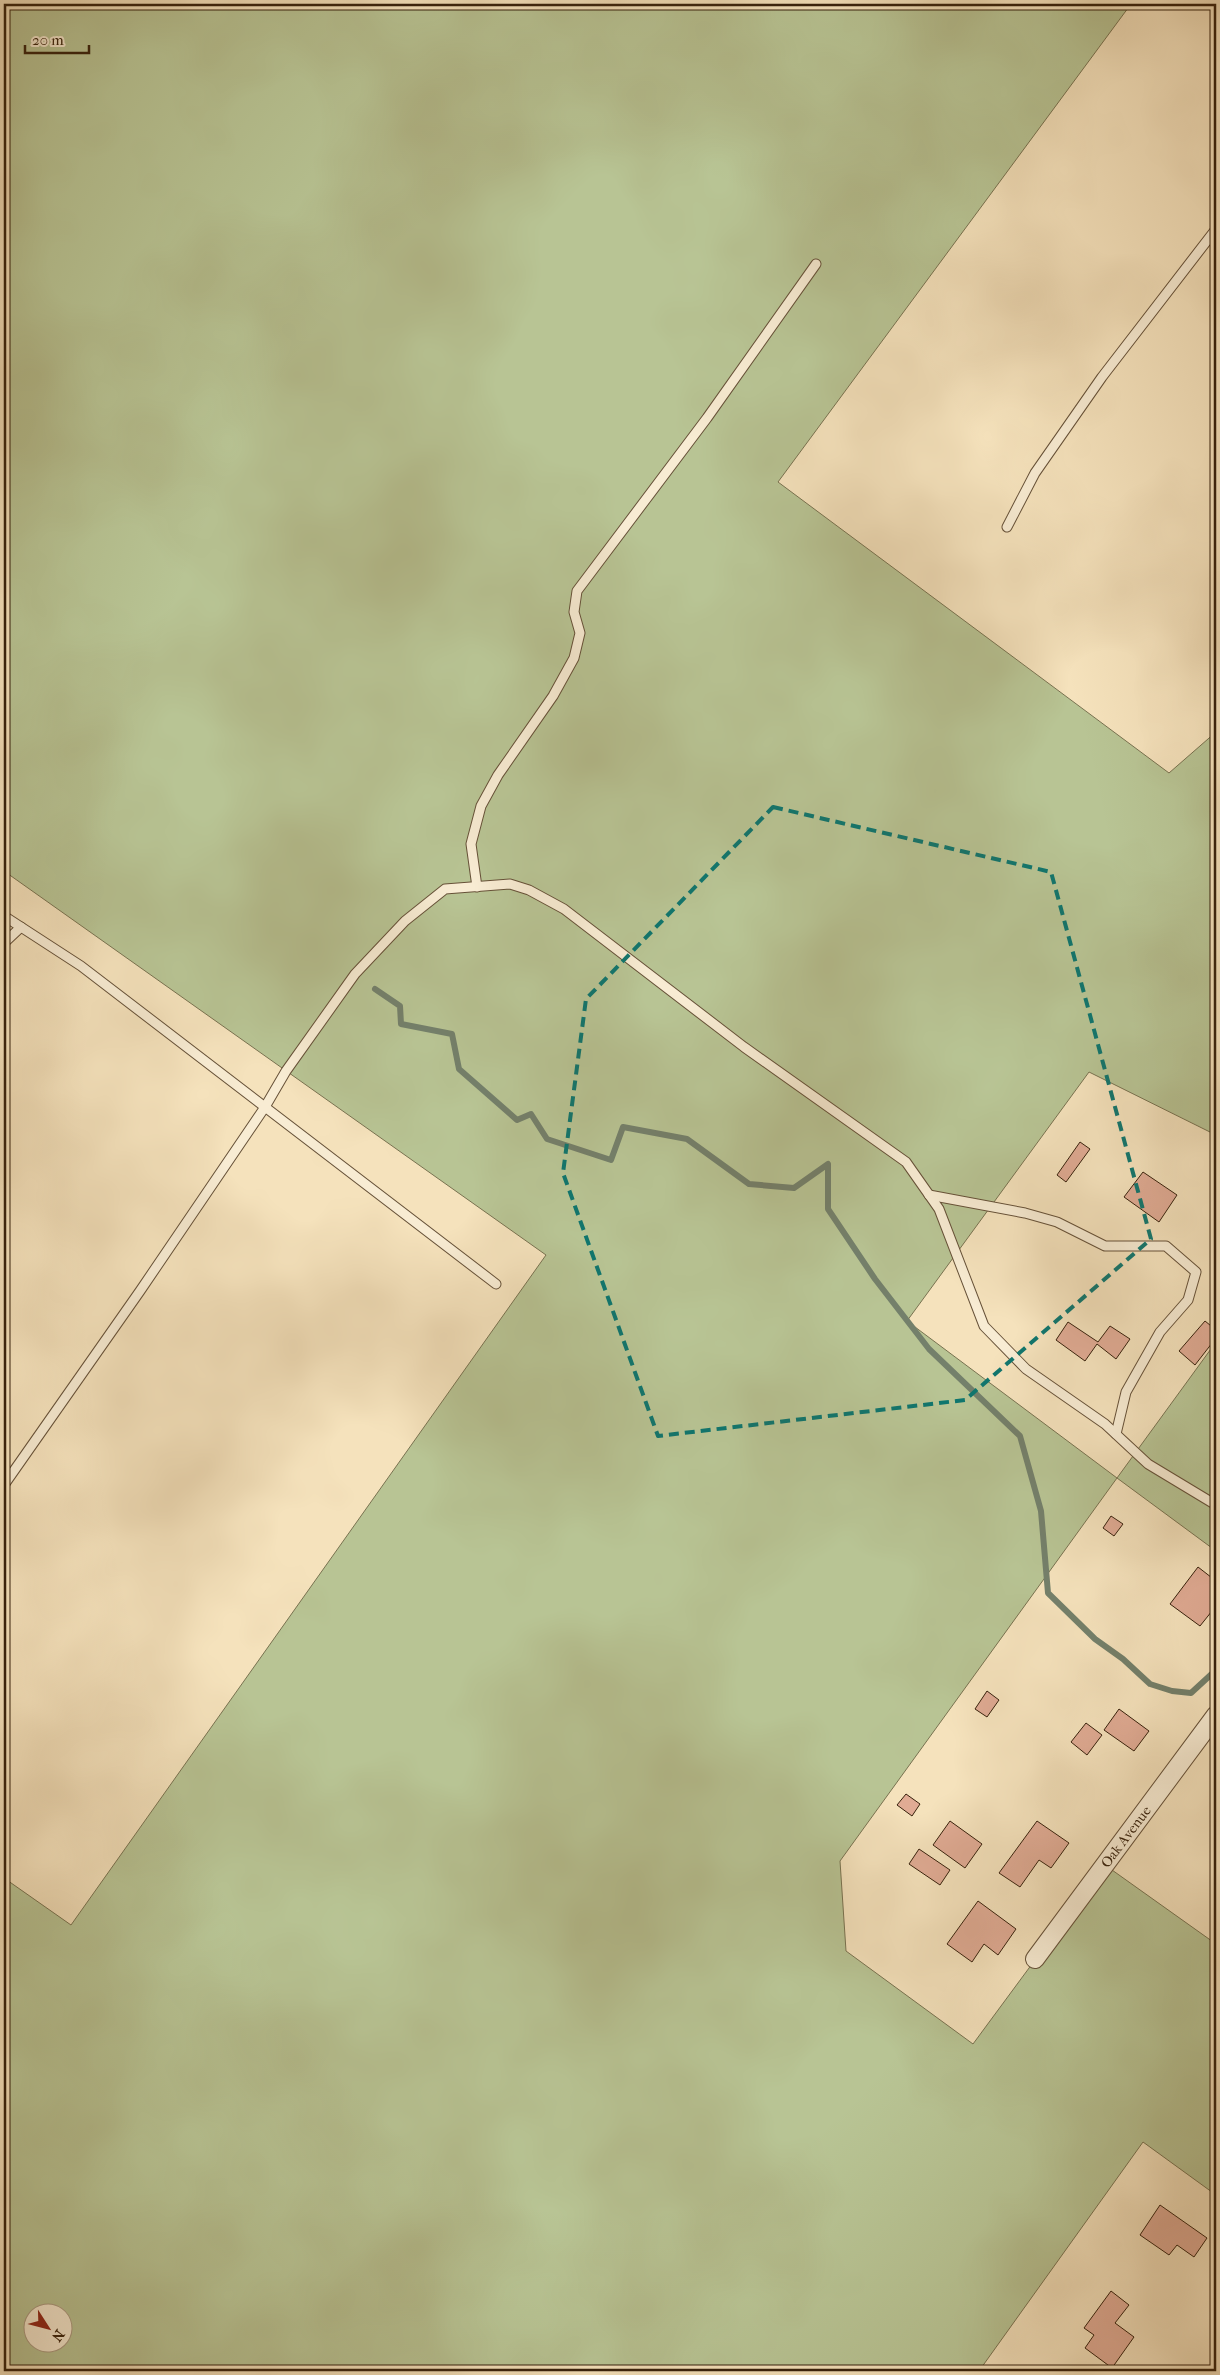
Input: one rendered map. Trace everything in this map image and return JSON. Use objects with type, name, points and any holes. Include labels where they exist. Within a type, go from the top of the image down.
[{"type":"street","name":"Oak Avenue","points":[[1035,1959],[1214,1721]]},
{"type":"lane","points":[[1007,527],[1035,473],[1102,377],[1216,229]]},
{"type":"lane","points":[[477,887],[471,844],[481,806],[498,775],[553,696],[574,658],[580,633],[574,612],[577,591],[707,418],[816,264]]},
{"type":"lane","points":[[4,1485],[140,1292],[265,1107],[286,1071],[355,974],[405,921],[445,889],[510,884],[529,890],[564,909],[744,1047],[906,1162],[939,1209],[984,1326],[1026,1368],[1105,1424],[1148,1464],[1216,1505]]},
{"type":"lane","points":[[4,916],[81,966],[496,1284]]},
{"type":"lane","points":[[4,943],[21,927]]},
{"type":"lane","points":[[929,1195],[1026,1213],[1056,1222],[1105,1246],[1166,1246],[1196,1272],[1188,1300],[1160,1332],[1126,1392],[1116,1434]]},
{"type":"highlighted area","points":[[773,807],[1051,872],[1151,1239],[965,1400],[658,1436],[563,1173],[586,999]]},
{"type":"green space","points":[[4,4],[1131,4],[778,482],[1169,773],[1216,732],[1216,1135],[1089,1072],[907,1321],[1117,1478],[840,1861],[846,1951],[973,2044],[1105,1865],[1216,1944],[1216,2053],[1212,2059],[1216,2062],[1216,2195],[1143,2142],[979,2371],[4,2371],[4,1878],[71,1925],[546,1255],[4,871]]},
{"type":"green space","points":[[1216,1342],[1216,1551],[1117,1478]]},
{"type":"building","points":[[1080,1142],[1090,1149],[1066,1182],[1057,1175]]},
{"type":"building","points":[[1143,1172],[1177,1195],[1159,1222],[1124,1197]]},
{"type":"building","points":[[1205,1321],[1216,1330],[1216,1338],[1195,1365],[1179,1351]]},
{"type":"building","points":[[1068,1322],[1098,1342],[1110,1326],[1130,1339],[1116,1359],[1097,1344],[1085,1361],[1056,1340]]},
{"type":"building","points":[[1111,1516],[1123,1524],[1114,1536],[1103,1528]]},
{"type":"building","points":[[1198,1567],[1216,1581],[1216,1614],[1212,1611],[1200,1626],[1170,1604]]},
{"type":"building","points":[[987,1691],[999,1700],[987,1717],[975,1709]]},
{"type":"building","points":[[1119,1709],[1149,1731],[1134,1751],[1104,1730]]},
{"type":"building","points":[[1086,1723],[1102,1735],[1087,1755],[1071,1742]]},
{"type":"building","points":[[906,1794],[920,1804],[912,1816],[897,1805]]},
{"type":"building","points":[[950,1821],[982,1844],[965,1868],[933,1845]]},
{"type":"building","points":[[1037,1821],[1069,1843],[1051,1868],[1039,1860],[1020,1887],[999,1873]]},
{"type":"building","points":[[919,1849],[950,1870],[940,1885],[909,1864]]},
{"type":"building","points":[[978,1901],[1016,1929],[998,1955],[984,1944],[972,1962],[947,1944]]},
{"type":"building","points":[[1160,2205],[1207,2238],[1194,2257],[1177,2245],[1169,2255],[1140,2235]]},
{"type":"building","points":[[1111,2291],[1129,2305],[1115,2323],[1134,2337],[1112,2368],[1085,2348],[1094,2335],[1084,2328]]},
{"type":"waterway","points":[[375,989],[400,1006],[401,1024],[452,1034],[459,1069],[517,1120],[531,1114],[547,1139],[611,1160],[623,1127],[687,1139],[749,1184],[794,1188],[828,1164],[828,1209],[875,1279],[929,1349],[1020,1436],[1041,1511],[1048,1593],[1095,1639],[1123,1659],[1150,1684],[1172,1691],[1191,1693],[1216,1670]]}]
